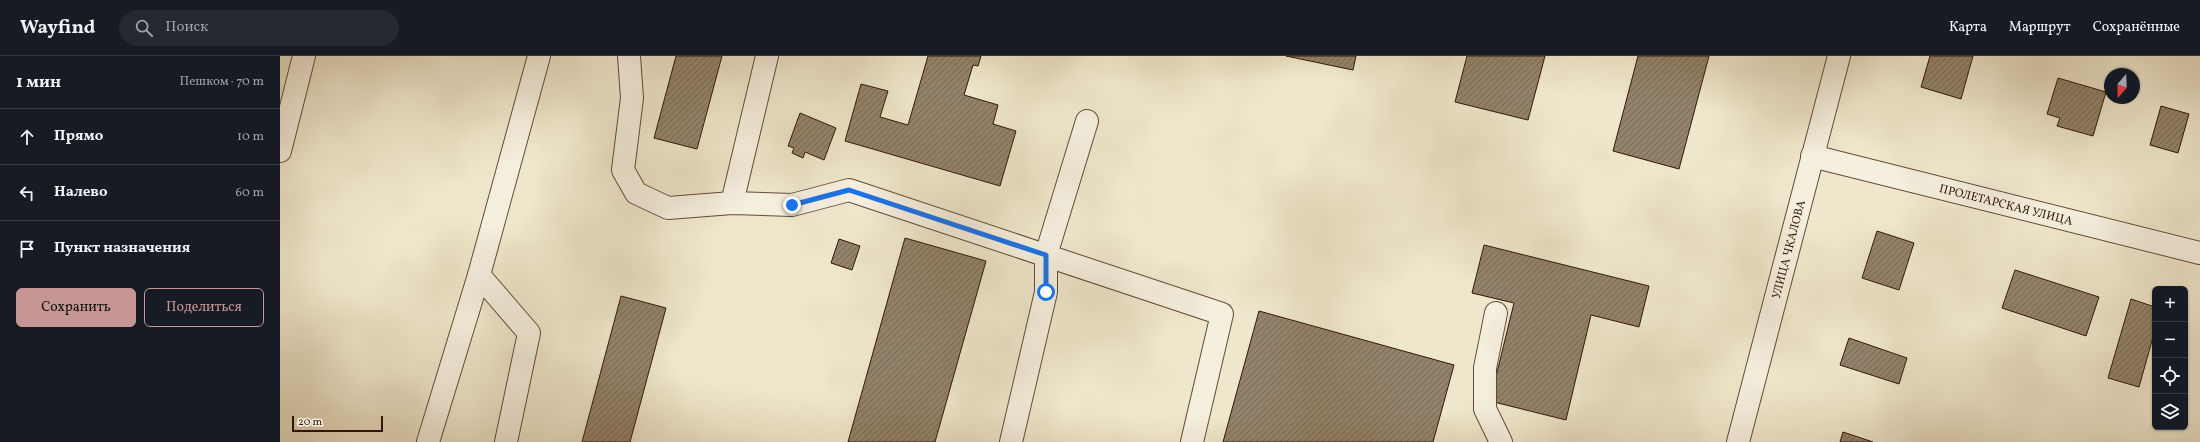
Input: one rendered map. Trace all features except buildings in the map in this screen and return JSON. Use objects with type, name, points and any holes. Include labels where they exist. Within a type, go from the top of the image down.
[{"type":"street","points":[[280,151],[304,56]]},
{"type":"street","points":[[428,442],[479,276],[539,56]]},
{"type":"street","points":[[629,56],[632,98],[623,170],[636,193],[668,208],[732,203],[792,205],[849,190],[1222,314],[1192,442]]},
{"type":"street","points":[[732,203],[767,56]]},
{"type":"street","name":"УЛИЦА ЧКАЛОВА","points":[[1738,442],[1839,56]]},
{"type":"street","points":[[1010,442],[1046,292],[1046,255],[1087,121]]},
{"type":"street","name":"ПРОЛЕТАРСКАЯ УЛИЦА","points":[[1812,156],[2200,253]]},
{"type":"street","points":[[479,276],[530,333],[506,442]]},
{"type":"street","points":[[1496,313],[1485,368],[1485,409],[1501,442]]},
{"type":"route","points":[[792,205],[849,190],[1046,255],[1046,292]]}]
